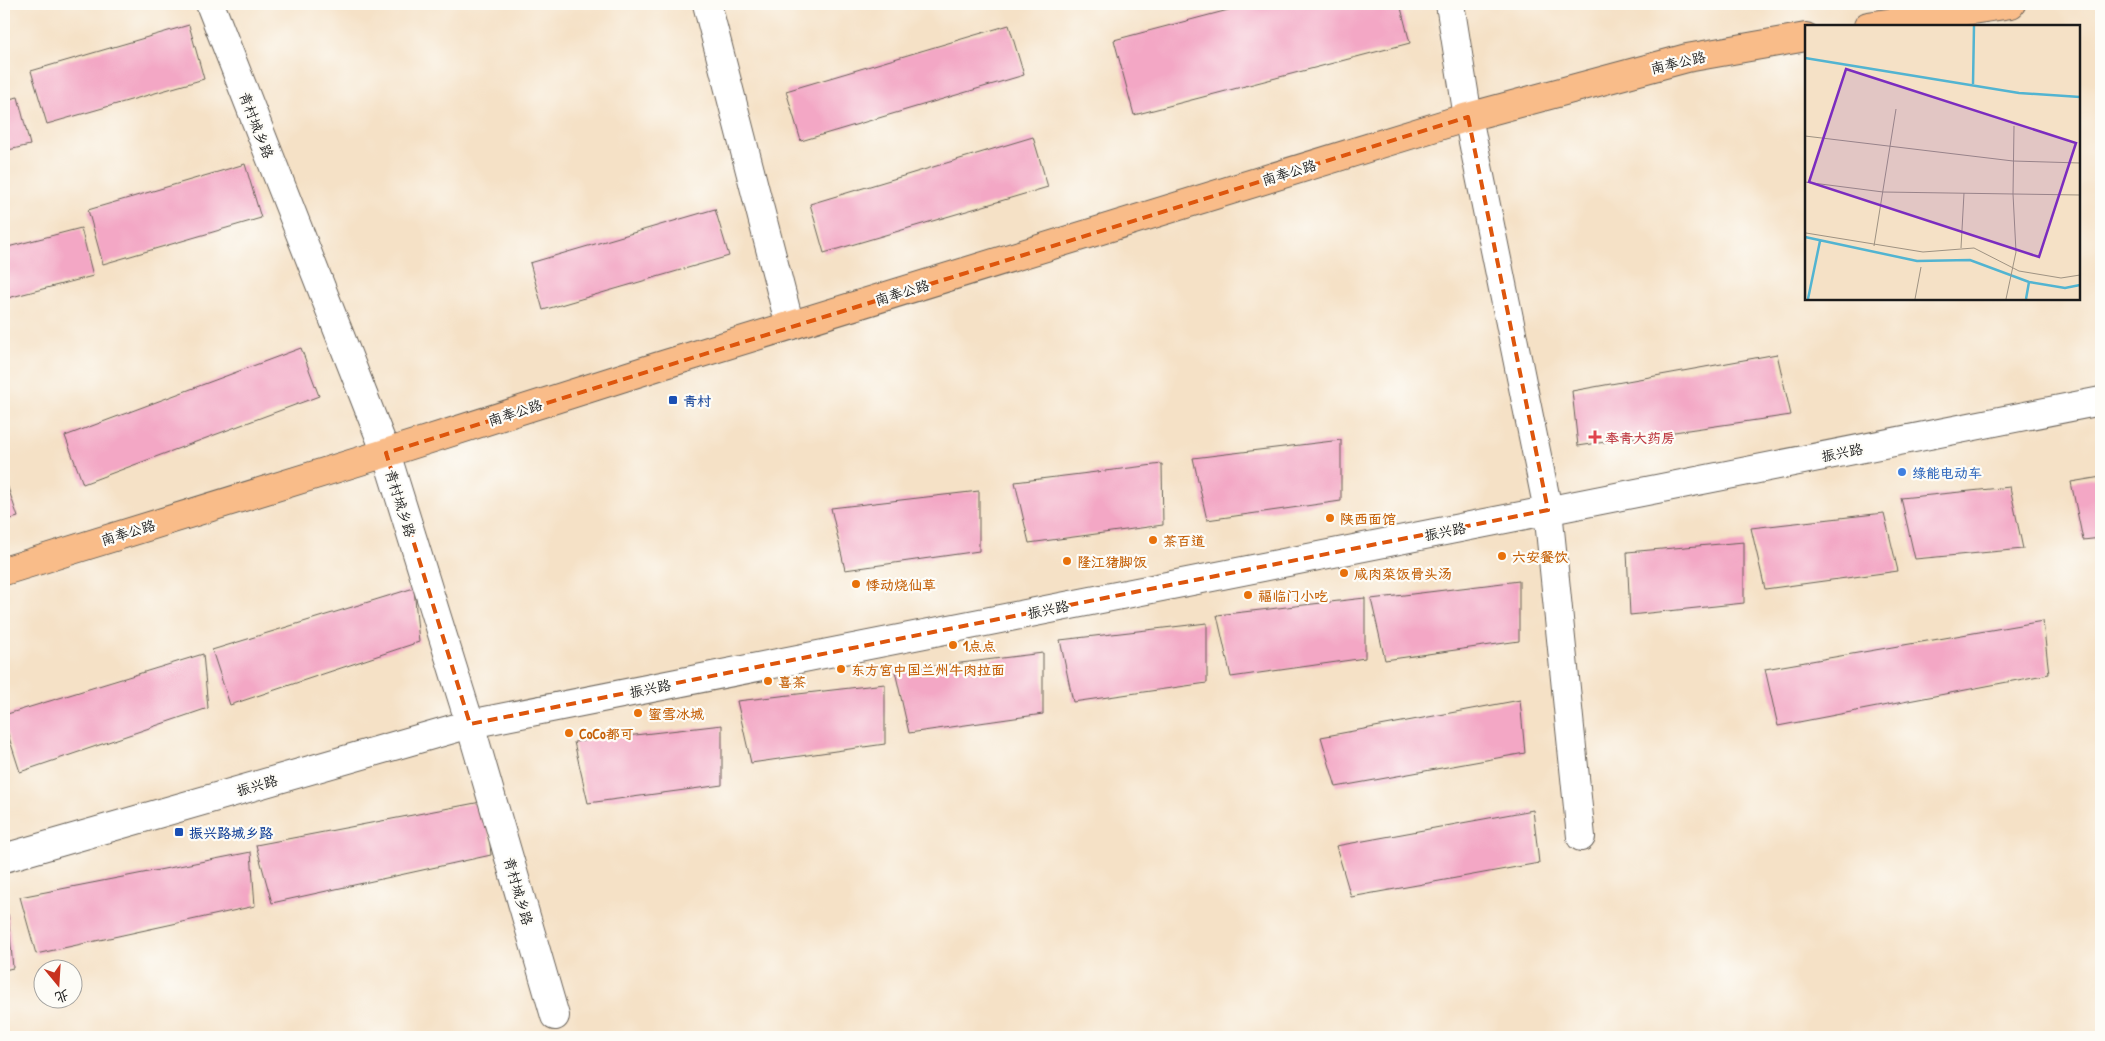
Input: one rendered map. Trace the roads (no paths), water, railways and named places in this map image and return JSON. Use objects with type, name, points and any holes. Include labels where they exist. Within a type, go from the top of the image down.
[{"type":"main road","points":[[1874,25],[2011,4]]},
{"type":"main road","name":"南奉公路","points":[[4,571],[1468,117],[1687,58],[1805,37]]},
{"type":"street","name":"青村城乡路","points":[[210,4],[386,453],[470,724],[555,1016]]},
{"type":"street","points":[[709,4],[790,326]]},
{"type":"street","points":[[1450,4],[1468,117],[1548,510],[1582,837]]},
{"type":"street","name":"振兴路","points":[[4,858],[470,724],[2101,401]]},
{"type":"place","name":"青村","points":[[673,400]]},
{"type":"place","name":"奉青大药房","points":[[1595,437]]},
{"type":"place","name":"绿能电动车","points":[[1902,472]]},
{"type":"place","name":"陕西面馆","points":[[1330,518]]},
{"type":"place","name":"茶百道","points":[[1153,540]]},
{"type":"place","name":"六安餐饮","points":[[1502,556]]},
{"type":"place","name":"隆江猪脚饭","points":[[1067,561]]},
{"type":"place","name":"咸肉菜饭骨头汤","points":[[1344,573]]},
{"type":"place","name":"悸动烧仙草","points":[[856,584]]},
{"type":"place","name":"福临门小吃","points":[[1248,595]]},
{"type":"place","name":"1点点","points":[[953,645]]},
{"type":"place","name":"东方宫中国兰州牛肉拉面","points":[[841,669]]},
{"type":"place","name":"喜茶","points":[[768,681]]},
{"type":"place","name":"蜜雪冰城","points":[[638,713]]},
{"type":"place","name":"CoCo都可","points":[[569,733]]},
{"type":"place","name":"振兴路城乡路","points":[[179,832]]}]
